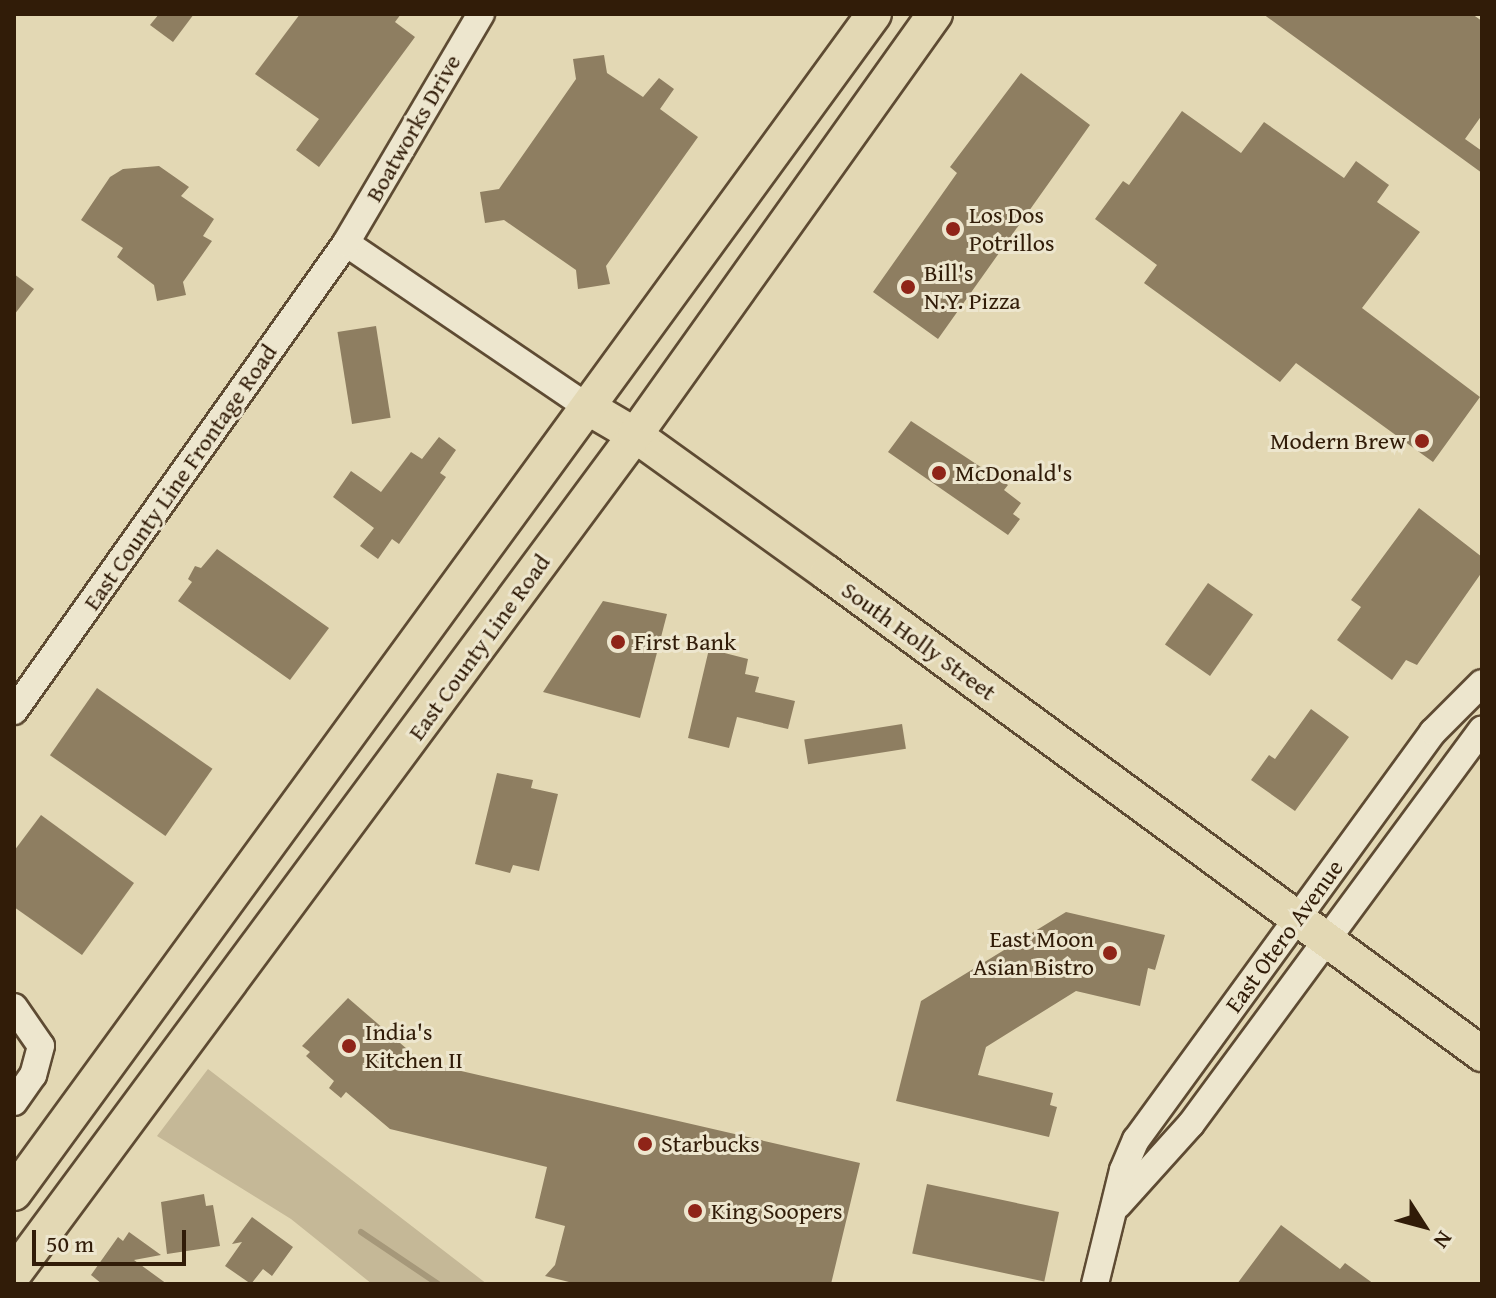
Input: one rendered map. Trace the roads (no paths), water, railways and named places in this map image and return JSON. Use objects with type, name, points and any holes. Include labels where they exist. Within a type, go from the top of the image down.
[{"type":"main road","points":[[14,1193],[874,14]]},
{"type":"main road","name":"East County Line Road","points":[[14,1274],[635,435],[935,14]]},
{"type":"main road","name":"South Holly Street","points":[[589,408],[635,435],[1482,1054]]},
{"type":"street","name":"Boatworks Drive","points":[[346,243],[481,14]]},
{"type":"street","name":"South Holly Street","points":[[346,243],[589,408]]},
{"type":"street","name":"East County Line Frontage Road","points":[[14,711],[346,243]]},
{"type":"street","name":"East Otero Avenue","points":[[1095,1284],[1136,1140],[1433,732],[1482,683]]},
{"type":"street","name":"East Otero Avenue","points":[[1116,1207],[1191,1124],[1482,730]]},
{"type":"street","points":[[14,1007],[41,1046],[33,1075],[14,1102]]},
{"type":"waterway","points":[[361,1232],[438,1284]]},
{"type":"place","name":"Los Dos Potrillos","points":[[953,229]]},
{"type":"place","name":"Bill's N.Y. Pizza","points":[[908,287]]},
{"type":"place","name":"Modern Brew","points":[[1422,441]]},
{"type":"place","name":"McDonald's","points":[[939,473]]},
{"type":"place","name":"First Bank","points":[[618,642]]},
{"type":"place","name":"East Moon Asian Bistro","points":[[1110,953]]},
{"type":"place","name":"India's Kitchen II","points":[[349,1046]]},
{"type":"place","name":"Starbucks","points":[[645,1144]]},
{"type":"place","name":"King Soopers","points":[[695,1211]]}]
